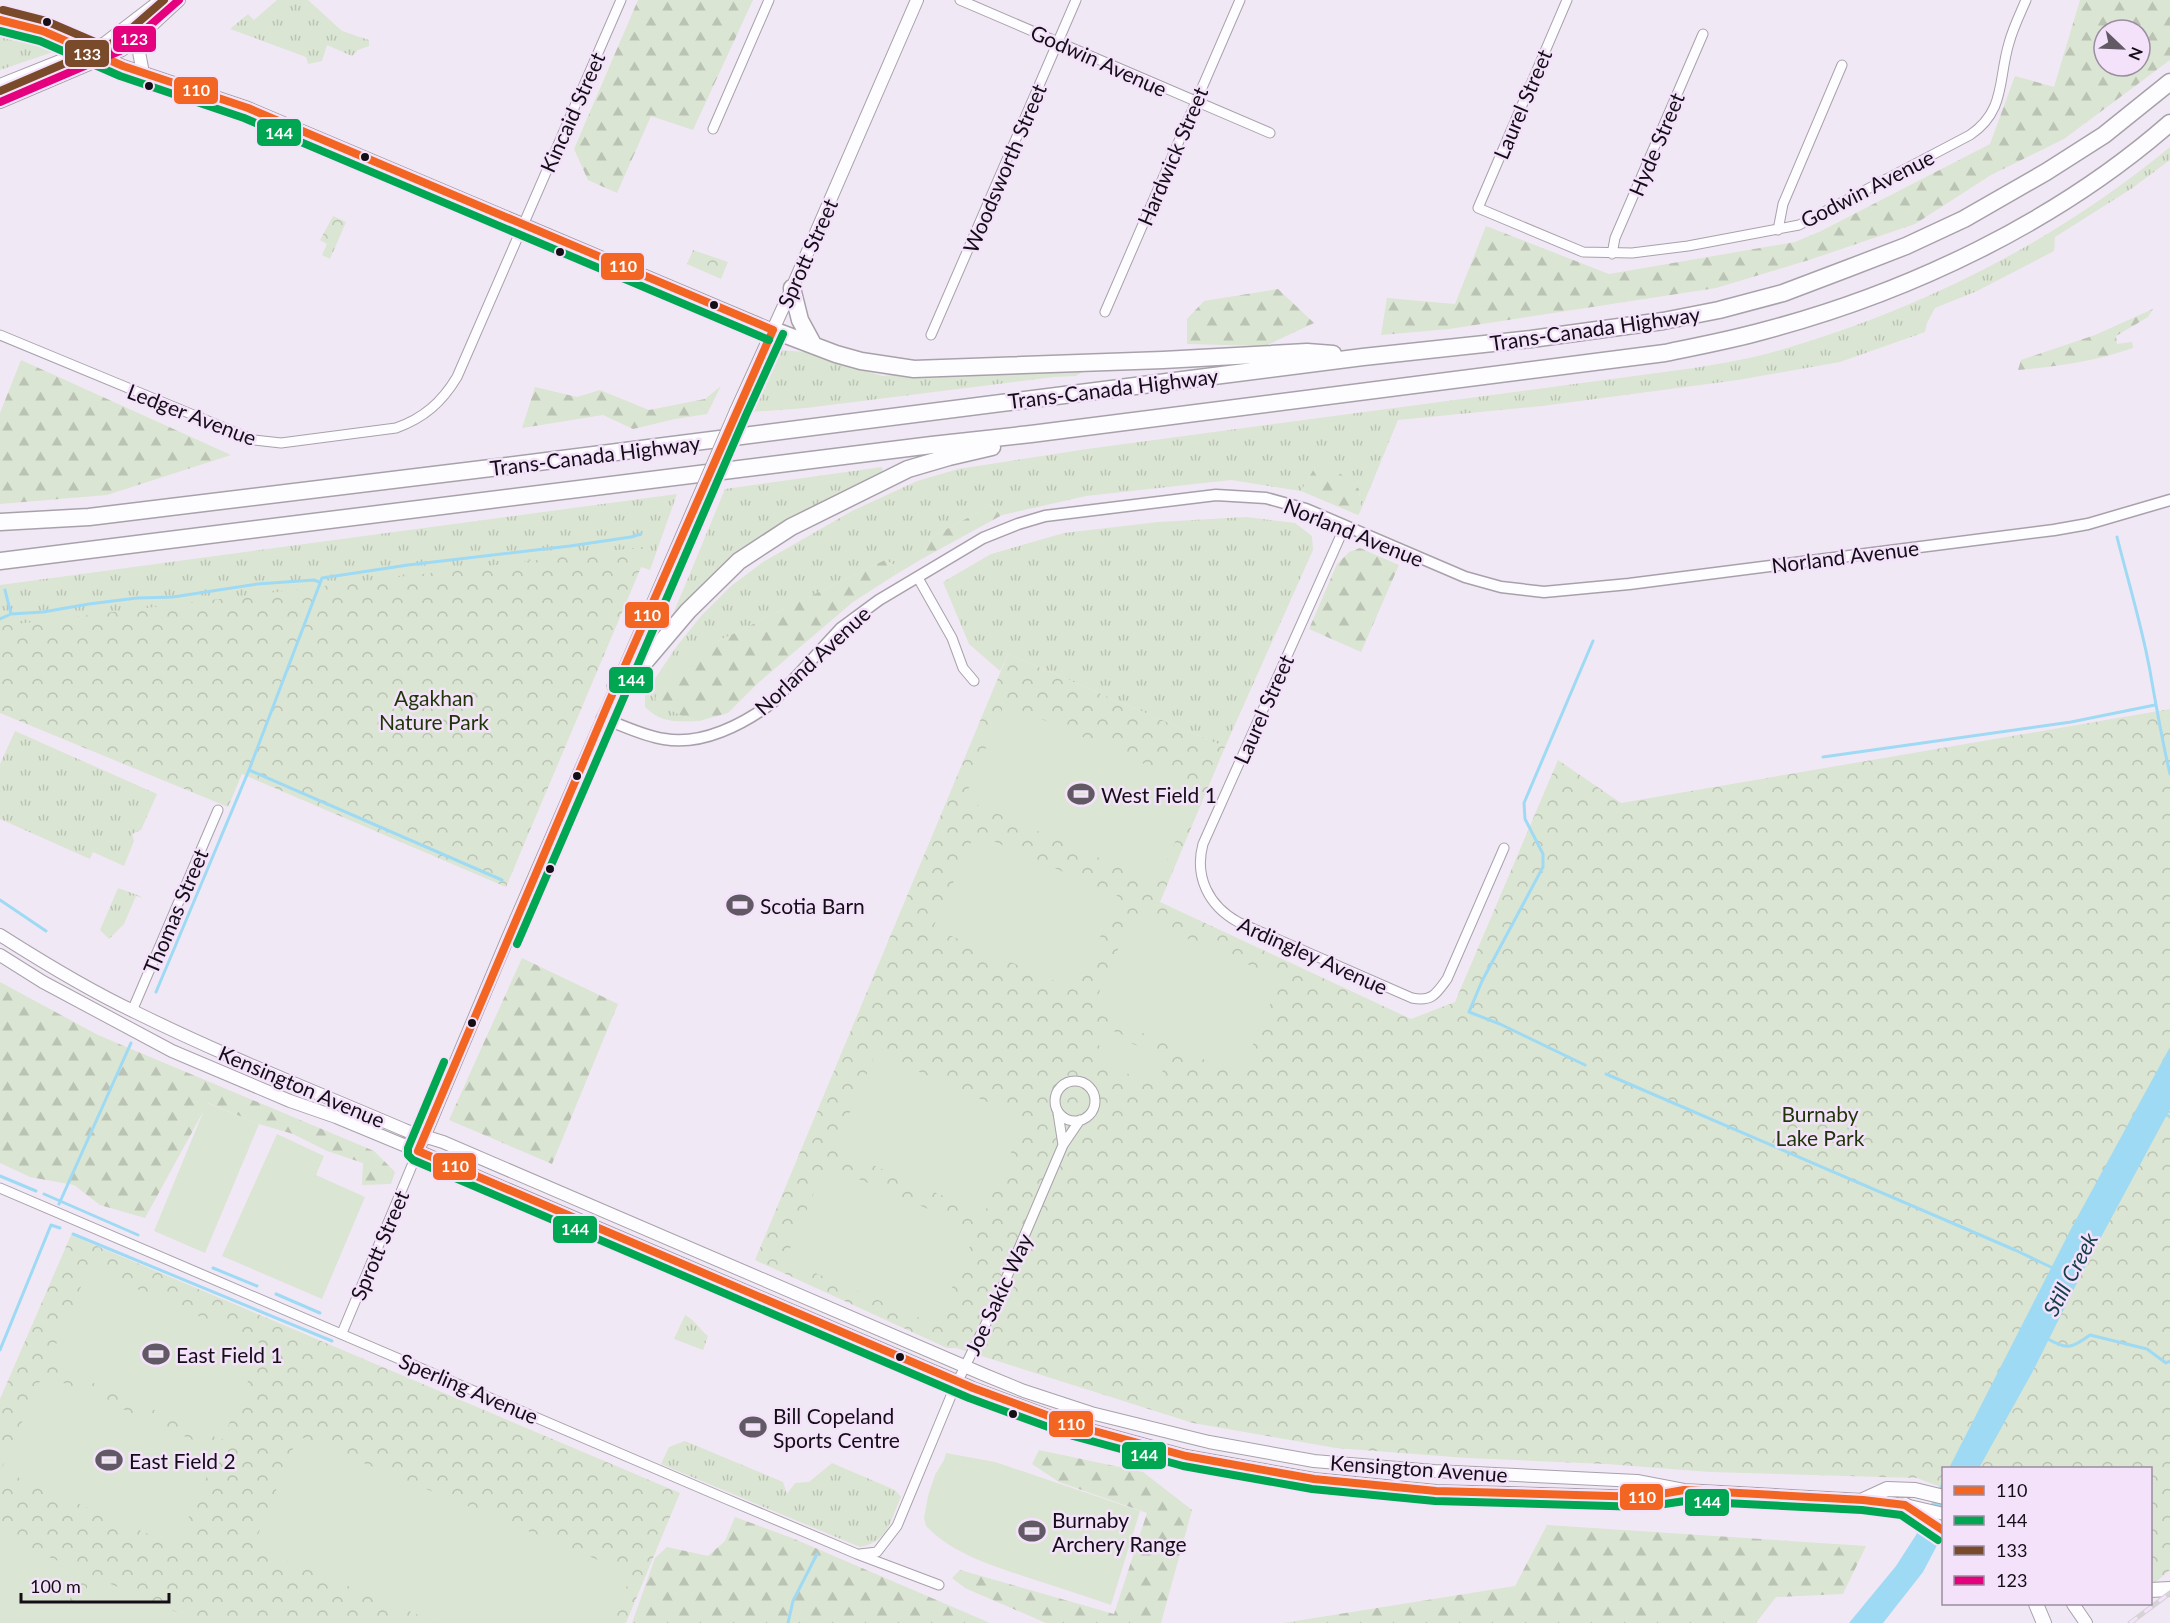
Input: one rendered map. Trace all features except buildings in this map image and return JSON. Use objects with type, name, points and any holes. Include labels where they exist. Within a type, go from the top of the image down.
[{"type":"highway","name":"Trans-Canada Highway","points":[[0,522],[89,517],[452,473],[1363,357],[1451,349],[1663,321],[1719,310],[1783,293],[1906,246],[1964,219],[2046,172],[2104,135],[2170,82]]},
{"type":"highway","name":"Trans-Canada Highway","points":[[0,561],[1665,353],[1763,332],[1837,309],[1890,289],[1982,248],[2046,212],[2109,172],[2170,123]]},
{"type":"highway","points":[[792,288],[800,320],[813,344]]},
{"type":"highway","points":[[773,330],[861,361],[914,369],[1307,352],[1363,357]]},
{"type":"highway","points":[[616,686],[637,671],[688,611],[739,561],[791,527],[908,469],[992,447],[1031,434]]},
{"type":"main road","points":[[0,85],[105,43],[161,0]]},
{"type":"main road","points":[[0,102],[122,50],[140,37],[179,0]]},
{"type":"main road","name":"Sprott Street","points":[[418,1151],[602,717],[917,0]]},
{"type":"main road","points":[[0,20],[43,31],[143,73],[248,108],[773,330]]},
{"type":"main road","points":[[140,37],[139,52],[143,73]]},
{"type":"main road","name":"Kensington Avenue","points":[[0,935],[45,963],[132,1011],[193,1040],[407,1131],[453,1147],[1024,1391],[1090,1413],[1209,1442],[1314,1461],[1637,1481],[1683,1491],[1863,1500],[1942,1514]]},
{"type":"main road","name":"Kensington Avenue","points":[[0,956],[43,982],[172,1051],[418,1151],[1035,1412],[1186,1456],[1314,1479],[1436,1491],[1644,1497],[1683,1491]]},
{"type":"main road","points":[[124,1025],[132,1011]]},
{"type":"main road","points":[[1863,1500],[1887,1489],[1915,1490],[1942,1497]]},
{"type":"main road","points":[[1905,1506],[1942,1530]]},
{"type":"main road","points":[[2152,1590],[2170,1589]]},
{"type":"main road","points":[[2036,1605],[2044,1623]]},
{"type":"main road","points":[[2074,1605],[2086,1623]]},
{"type":"street","name":"Kincaid Street","points":[[524,224],[621,0]]},
{"type":"street","points":[[713,129],[769,0]]},
{"type":"street","name":"Godwin Avenue","points":[[960,0],[1270,134]]},
{"type":"street","name":"Woodsworth Street","points":[[931,335],[1076,0]]},
{"type":"street","name":"Hardwick Street","points":[[1105,312],[1240,0]]},
{"type":"street","name":"Laurel Street","points":[[1478,208],[1567,0]]},
{"type":"street","name":"Godwin Avenue","points":[[1478,208],[1575,250],[1612,254],[1688,246],[1799,225],[1980,128],[1997,103],[2009,42],[2026,0]]},
{"type":"street","name":"Hyde Street","points":[[1612,254],[1615,238],[1703,34]]},
{"type":"street","points":[[1778,230],[1783,204],[1842,65]]},
{"type":"street","name":"Ledger Avenue","points":[[0,335],[254,440],[281,443],[396,428],[430,410],[449,390],[458,376],[524,224]]},
{"type":"street","name":"Norland Avenue","points":[[602,717],[667,740],[699,739],[732,726],[773,702],[841,628],[859,613],[983,538],[1032,519],[1216,495],[1266,498],[1294,505],[1465,577],[1501,587],[1544,592],[1636,583],[2054,530],[2098,522],[2170,500]]},
{"type":"street","name":"Laurel Street","points":[[1209,896],[1200,866],[1203,844],[1345,526]]},
{"type":"street","points":[[918,578],[952,638],[963,668],[974,681]]},
{"type":"street","name":"Thomas Street","points":[[132,1011],[218,810]]},
{"type":"street","name":"Ardingley Avenue","points":[[1209,896],[1218,908],[1238,922],[1412,998],[1426,1000],[1438,992],[1447,979],[1504,848]]},
{"type":"street","name":"Joe Sakic Way","points":[[857,1554],[877,1552],[897,1526],[958,1381],[994,1307],[1063,1146],[1080,1120],[1089,1116],[1095,1103],[1092,1090],[1082,1082],[1069,1081],[1058,1089],[1054,1101],[1063,1146]]},
{"type":"street","points":[[1058,1113],[1068,1120],[1080,1120]]},
{"type":"street","name":"Sprott Street","points":[[342,1333],[418,1151]]},
{"type":"street","name":"Sperling Avenue","points":[[0,1188],[857,1554],[939,1585]]},
{"type":"green space","points":[[277,0],[308,0],[342,31],[369,40],[369,46],[358,50],[352,56],[327,45],[322,61],[308,64],[306,57],[230,29],[248,14],[254,20]]},
{"type":"green space","points":[[638,0],[753,0],[693,130],[651,116],[617,193],[588,180],[574,149]]},
{"type":"green space","points":[[2080,0],[2170,0],[2170,60],[2152,73],[2152,18],[2092,18],[2092,78],[2146,78],[2064,139],[1991,175],[1915,224],[1809,260],[1716,288],[1449,329],[1381,335],[1387,298],[1455,304],[1486,226],[1609,274],[1795,242],[1821,231],[1990,144],[2015,76],[2054,87]]},
{"type":"green space","points":[[0,33],[26,38],[59,50],[0,70]]},
{"type":"green space","points":[[2170,147],[2170,160],[2131,189],[2055,237],[2054,251],[1977,291],[1935,308],[1925,332],[1840,362],[1738,380],[1542,406],[1398,420],[1361,510],[1359,489],[1315,467],[1301,491],[1231,480],[1086,496],[1002,515],[992,505],[930,538],[920,560],[895,575],[896,566],[885,560],[710,645],[675,669],[684,717],[699,721],[663,719],[645,707],[645,696],[677,646],[701,616],[731,586],[763,562],[852,511],[917,481],[958,469],[1087,449],[1694,368],[1766,354],[1820,338],[1874,318],[1927,297],[1979,272],[2078,215]]},
{"type":"green space","points":[[333,216],[346,222],[330,259],[322,255],[327,244],[320,240]]},
{"type":"green space","points":[[693,250],[728,262],[721,279],[687,264]]},
{"type":"green space","points":[[1278,289],[1314,323],[1265,346],[1187,344],[1187,319],[1204,301]]},
{"type":"green space","points":[[2153,309],[2148,317],[2116,336],[2117,344],[2132,342],[2133,348],[2076,363],[2018,370],[2021,360],[2095,335]]},
{"type":"green space","points":[[780,350],[806,352],[883,376],[908,373],[940,376],[1091,366],[1076,376],[806,408],[751,412]]},
{"type":"green space","points":[[21,360],[231,455],[107,495],[0,504],[0,413]]},
{"type":"green space","points":[[721,386],[707,414],[633,429],[603,415],[522,428],[535,387],[577,397],[600,390],[649,410],[705,399]]},
{"type":"green space","points":[[882,467],[883,473],[739,552],[688,599],[671,619],[725,489]]},
{"type":"green space","points":[[1315,467],[1332,467],[1359,489],[1361,510],[1358,515],[1301,491]]},
{"type":"green space","points":[[677,494],[650,570],[615,558],[0,692],[0,585]]},
{"type":"green space","points":[[992,505],[1002,515],[920,560],[930,538]]},
{"type":"green space","points":[[1246,517],[1295,523],[1312,536],[1313,550],[1225,747],[1008,654],[1000,671],[969,644],[943,582],[991,554],[1064,533],[1158,522]]},
{"type":"green space","name":"Agakhan Nature Park","points":[[650,546],[506,887],[242,774],[228,807],[0,713],[0,626]]},
{"type":"green space","points":[[1360,548],[1399,565],[1361,652],[1309,629],[1337,564],[1349,552]]},
{"type":"green space","points":[[885,560],[896,566],[895,575],[853,602],[758,683],[728,713],[699,721],[684,717],[664,707],[655,699],[659,689],[675,669],[708,646]]},
{"type":"green space","name":"Burnaby Lake Park","points":[[1008,654],[1225,747],[1160,902],[1411,1019],[1455,1002],[1558,760],[1621,803],[2170,709],[2170,1570],[2152,1585],[2152,1467],[1942,1467],[1942,1488],[1917,1478],[1710,1472],[1336,1448],[1193,1423],[956,1348],[947,1348],[755,1260]]},
{"type":"green space","name":"West Field 1","points":[[1005,703],[1199,788],[1157,883],[964,799]]},
{"type":"green space","points":[[15,731],[157,794],[141,830],[132,834],[134,841],[124,866],[93,852],[90,859],[0,819],[0,764]]},
{"type":"green space","points":[[975,833],[1118,896],[1077,991],[933,928]]},
{"type":"green space","points":[[118,888],[142,898],[136,896],[124,924],[109,939],[100,930]]},
{"type":"green space","points":[[1133,915],[1281,979],[1240,1075],[1091,1011]]},
{"type":"green space","points":[[522,958],[618,1004],[552,1164],[449,1120]]},
{"type":"green space","points":[[0,982],[98,1035],[374,1151],[395,1172],[391,1184],[362,1185],[363,1163],[327,1151],[293,1134],[259,1124],[208,1103],[145,1218],[100,1205],[74,1185],[30,1177],[0,1163]]},
{"type":"green space","points":[[1099,1025],[1128,1037],[1126,1041],[1168,1059],[1156,1086],[1094,1059],[1100,1046],[1092,1042]]},
{"type":"green space","points":[[876,1053],[1026,1119],[984,1214],[834,1148]]},
{"type":"green space","points":[[207,1103],[259,1124],[205,1253],[154,1231]]},
{"type":"green space","points":[[277,1134],[324,1156],[316,1175],[365,1197],[322,1299],[222,1256]]},
{"type":"green space","points":[[826,1165],[977,1230],[936,1325],[785,1260]]},
{"type":"green space","points":[[71,1235],[680,1493],[626,1623],[0,1623],[0,1399]]},
{"type":"green space","name":"East Field 1","points":[[89,1268],[264,1345],[222,1440],[48,1363]]},
{"type":"green space","points":[[685,1315],[708,1336],[703,1350],[674,1339]]},
{"type":"green space","name":"East Field 2","points":[[43,1374],[218,1451],[176,1546],[1,1470]]},
{"type":"green space","points":[[298,1436],[632,1574],[611,1623],[438,1623],[253,1547]]},
{"type":"green space","points":[[685,1441],[783,1482],[787,1494],[795,1483],[809,1482],[832,1463],[895,1490],[901,1497],[887,1529],[877,1540],[860,1547],[661,1464],[669,1447]]},
{"type":"green space","points":[[1039,1450],[1143,1472],[1192,1510],[1161,1623],[1046,1623],[965,1588],[952,1578],[960,1570],[1114,1614],[1147,1513],[1059,1482],[1032,1464]]},
{"type":"green space","name":"Burnaby Archery Range","points":[[946,1453],[995,1462],[1140,1511],[1111,1605],[975,1558],[949,1545],[926,1526],[924,1518],[928,1496]]},
{"type":"green space","points":[[735,1517],[792,1538],[990,1623],[632,1623],[655,1558],[667,1547],[708,1556],[725,1541]]},
{"type":"green space","points":[[1547,1525],[1866,1546],[1843,1594],[1776,1597],[1756,1623],[1283,1623],[1515,1586]]},
{"type":"green space","points":[[0,1536],[82,1571],[59,1623],[0,1623]]},
{"type":"green space","points":[[92,1576],[202,1623],[72,1623]]},
{"type":"water","name":"Still Creek","points":[[2170,1047],[2170,1109],[2085,1267],[2033,1371],[1980,1467],[1950,1467],[2072,1227]]},
{"type":"water","points":[[1942,1482],[1942,1536],[1923,1572],[1883,1623],[1849,1623],[1896,1566],[1916,1535]]},
{"type":"waterway","points":[[156,992],[249,770],[322,578],[408,565],[570,546],[641,534]]},
{"type":"waterway","points":[[2117,537],[2143,637],[2170,774]]},
{"type":"waterway","points":[[0,619],[11,614],[43,612],[137,598],[173,597],[257,584],[314,580],[319,582]]},
{"type":"waterway","points":[[5,590],[11,614]]},
{"type":"waterway","points":[[1585,1065],[1500,1024],[1469,1012],[1482,981],[1543,867],[1543,854],[1525,819],[1524,803],[1593,641]]},
{"type":"waterway","points":[[1823,757],[2071,722],[2155,705]]},
{"type":"waterway","points":[[249,770],[502,880]]},
{"type":"waterway","points":[[0,900],[46,931]]},
{"type":"waterway","points":[[59,1204],[131,1043]]},
{"type":"waterway","name":"Still Creek","points":[[1606,1074],[2055,1269]]},
{"type":"waterway","points":[[2164,1113],[2170,1117]]},
{"type":"waterway","points":[[0,1176],[36,1191]]},
{"type":"waterway","points":[[44,1194],[138,1235]]},
{"type":"waterway","points":[[0,1350],[51,1225],[60,1228]]},
{"type":"waterway","points":[[73,1234],[332,1341]]},
{"type":"waterway","points":[[213,1268],[257,1286]]},
{"type":"waterway","points":[[276,1294],[320,1313]]},
{"type":"waterway","points":[[2046,1338],[2059,1345],[2069,1346],[2090,1335],[2147,1349],[2166,1363],[2170,1361]]},
{"type":"waterway","points":[[788,1623],[793,1601],[817,1554]]},
{"type":"railway","points":[[2130,1623],[2170,1593]]},
{"type":"transit line","name":"133","points":[[0,91],[117,41],[164,0]]},
{"type":"transit line","name":"123","points":[[0,102],[122,50],[179,0]]},
{"type":"transit line","name":"133","points":[[3,10],[46,21],[109,48]]},
{"type":"transit line","name":"110","points":[[0,20],[43,31],[123,66],[248,108],[773,330]]},
{"type":"transit line","name":"144","points":[[0,31],[40,41],[120,76],[244,118],[769,340]]},
{"type":"transit line","name":"110","points":[[773,330],[608,704],[418,1151],[973,1388],[1076,1426],[1186,1456],[1314,1479],[1436,1491],[1644,1497],[1684,1490],[1863,1500],[1905,1505],[1942,1530]]},
{"type":"transit line","name":"144","points":[[517,944],[783,334]]},
{"type":"transit line","name":"144","points":[[444,1062],[408,1148],[408,1155],[413,1160],[969,1398],[1073,1436],[1183,1466],[1312,1489],[1435,1501],[1644,1507],[1685,1501],[1862,1510],[1901,1515],[1938,1540]]},
{"type":"place","name":"West Field 1","points":[[1081,794]]},
{"type":"place","name":"Scotia Barn","points":[[740,905]]},
{"type":"place","name":"East Field 1","points":[[156,1354]]},
{"type":"place","name":"Bill Copeland Sports Centre","points":[[753,1427]]},
{"type":"place","name":"East Field 2","points":[[109,1460]]},
{"type":"place","name":"Burnaby Archery Range","points":[[1032,1531]]}]
